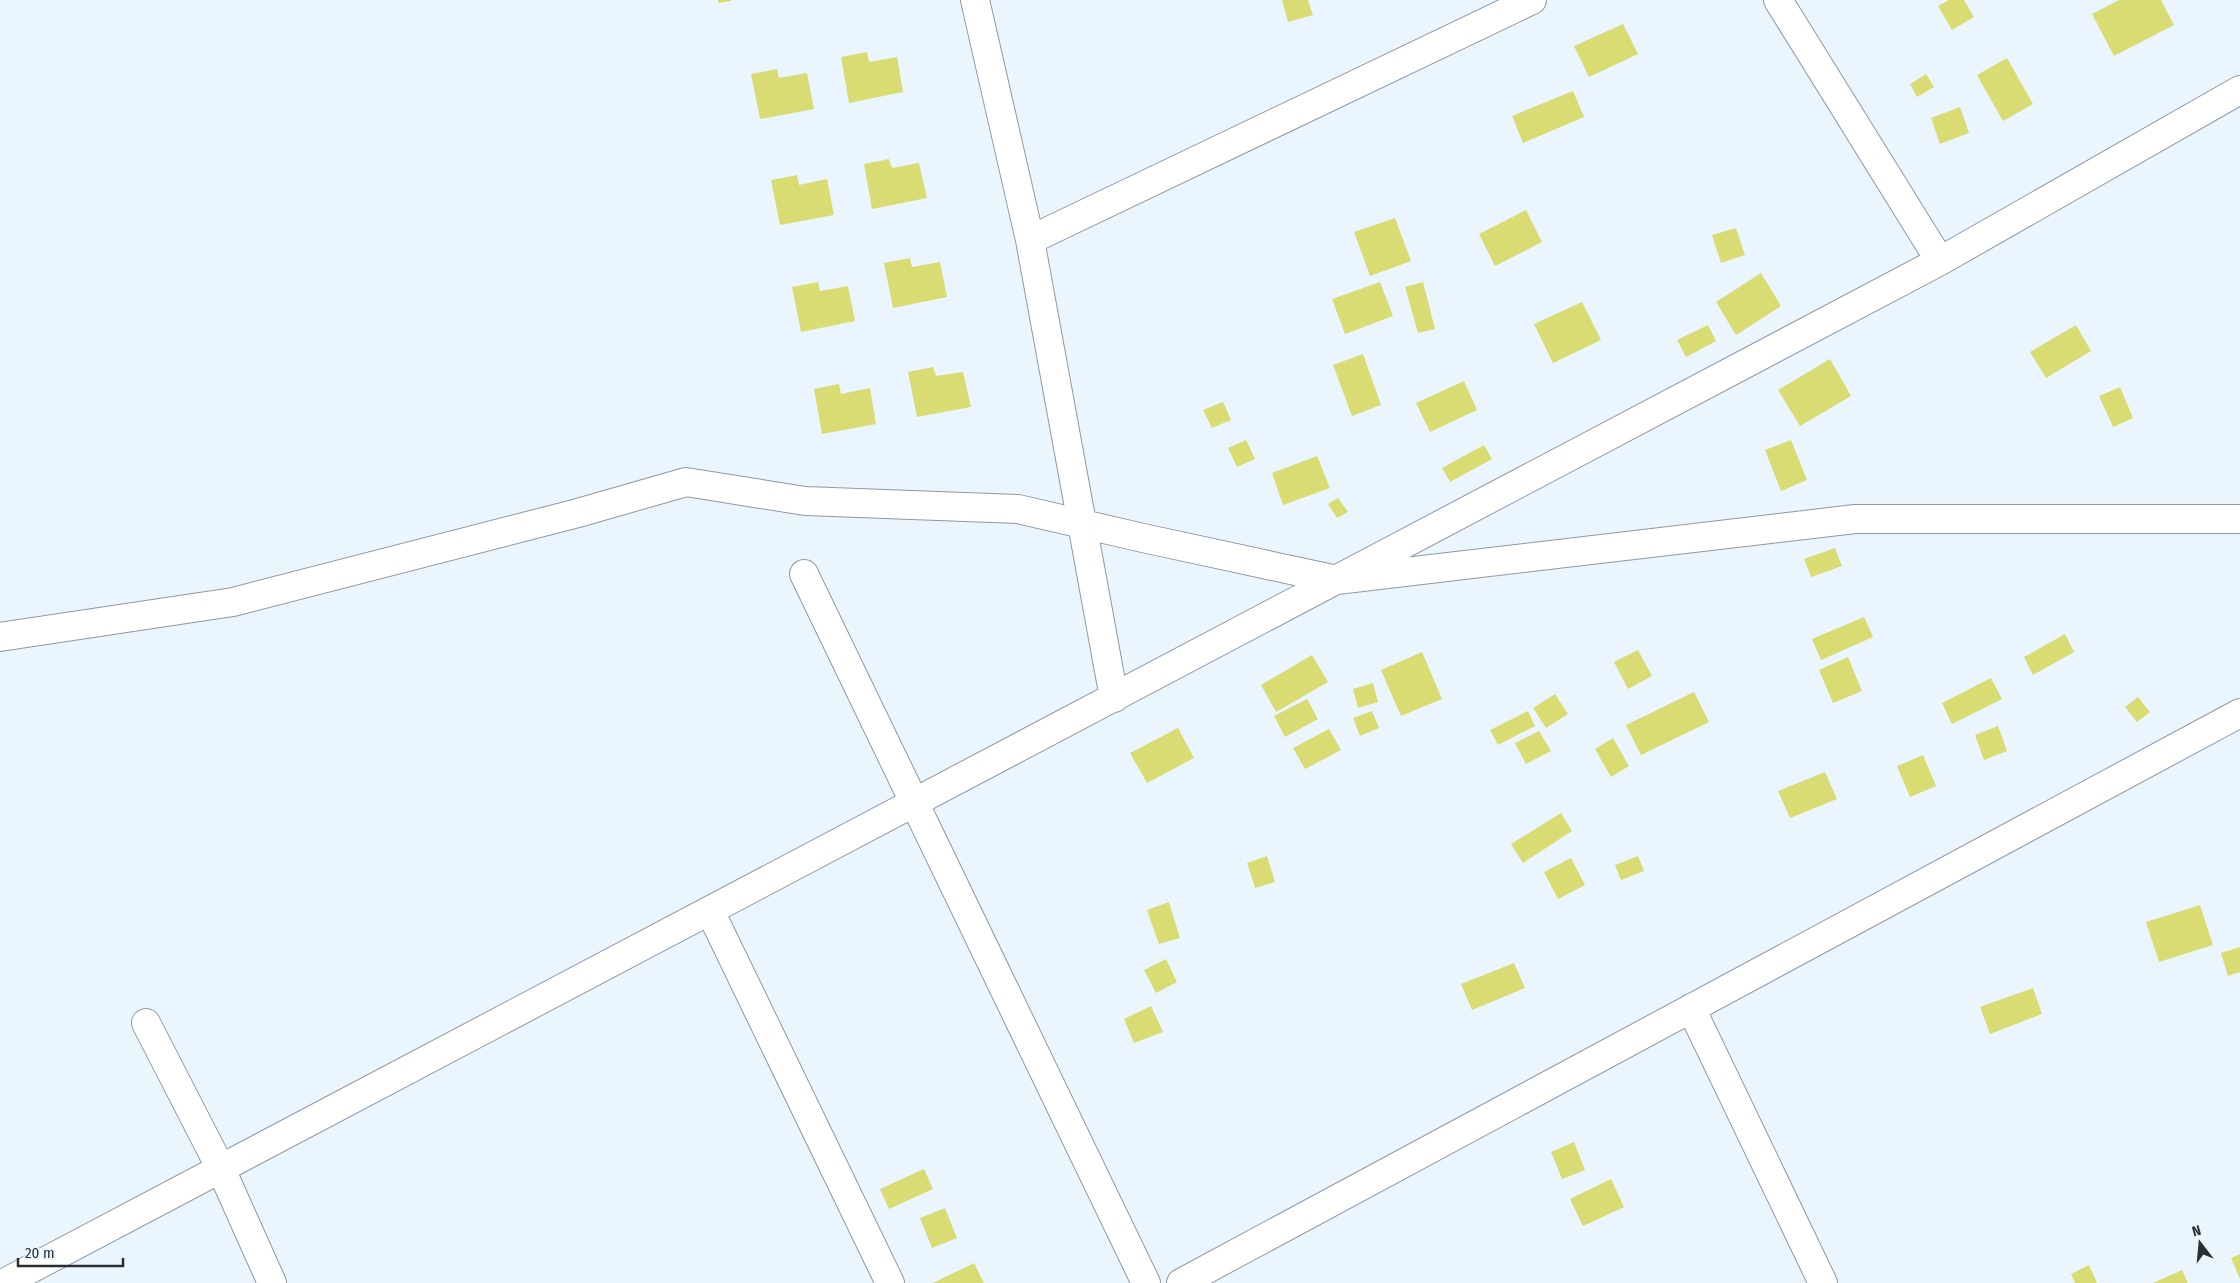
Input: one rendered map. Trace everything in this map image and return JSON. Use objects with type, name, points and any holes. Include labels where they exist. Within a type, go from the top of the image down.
[{"type":"street","points":[[975,0],[1030,240],[1114,698]]},
{"type":"street","points":[[1030,240],[1532,0]]},
{"type":"street","points":[[1778,0],[1940,261]]},
{"type":"street","points":[[4,1283],[1940,261],[2240,90]]},
{"type":"street","points":[[0,637],[233,602],[578,513],[686,482],[805,501],[1018,509],[1337,580],[1856,519],[2240,519]]},
{"type":"street","points":[[804,574],[1146,1283]]},
{"type":"street","points":[[1181,1283],[2240,713]]},
{"type":"street","points":[[710,911],[890,1283]]},
{"type":"street","points":[[1691,1008],[1823,1283]]},
{"type":"street","points":[[146,1022],[221,1169],[272,1283]]},
{"type":"building","points":[[718,0],[731,0],[731,1],[718,3]]},
{"type":"building","points":[[1282,0],[1308,0],[1313,15],[1288,22]]},
{"type":"building","points":[[1949,0],[1964,0],[1974,17],[1952,30],[1938,6]]},
{"type":"building","points":[[2119,0],[2161,0],[2174,25],[2114,56],[2092,14]]},
{"type":"building","points":[[1623,24],[1638,54],[1589,77],[1574,46]]},
{"type":"building","points":[[867,52],[869,62],[897,57],[903,92],[849,103],[841,57]]},
{"type":"building","points":[[2007,58],[2033,104],[2003,121],[1977,75]]},
{"type":"building","points":[[777,69],[779,78],[807,73],[814,109],[760,119],[751,74]]},
{"type":"building","points":[[1926,74],[1934,87],[1917,97],[1910,84]]},
{"type":"building","points":[[1573,91],[1584,117],[1523,143],[1512,116]]},
{"type":"building","points":[[1960,107],[1969,133],[1940,144],[1931,118]]},
{"type":"building","points":[[889,159],[892,168],[919,163],[927,198],[872,209],[864,164]]},
{"type":"building","points":[[797,175],[799,185],[827,179],[834,215],[780,225],[771,180]]},
{"type":"building","points":[[1526,210],[1542,242],[1495,266],[1479,234]]},
{"type":"building","points":[[1395,218],[1411,261],[1370,276],[1354,232]]},
{"type":"building","points":[[1736,228],[1745,255],[1721,263],[1712,235]]},
{"type":"building","points":[[910,258],[912,267],[940,262],[947,297],[893,308],[884,263]]},
{"type":"building","points":[[1761,273],[1781,306],[1736,335],[1716,302]]},
{"type":"building","points":[[818,282],[820,291],[848,286],[855,321],[801,332],[792,287]]},
{"type":"building","points":[[1380,282],[1393,316],[1345,334],[1332,299]]},
{"type":"building","points":[[1423,282],[1435,329],[1418,333],[1405,287]]},
{"type":"building","points":[[1582,302],[1601,340],[1553,363],[1534,324]]},
{"type":"building","points":[[1708,325],[1716,341],[1686,357],[1677,340]]},
{"type":"building","points":[[2076,325],[2091,351],[2046,378],[2030,352]]},
{"type":"building","points":[[1363,354],[1381,405],[1352,416],[1333,365]]},
{"type":"building","points":[[1830,359],[1851,396],[1800,426],[1778,390]]},
{"type":"building","points":[[933,367],[936,376],[963,372],[971,407],[917,417],[908,372]]},
{"type":"building","points":[[1464,381],[1477,410],[1430,432],[1416,403]]},
{"type":"building","points":[[839,384],[841,394],[870,388],[876,424],[822,434],[814,389]]},
{"type":"building","points":[[2120,387],[2133,418],[2113,427],[2099,396]]},
{"type":"building","points":[[1223,402],[1231,420],[1212,428],[1203,410]]},
{"type":"building","points":[[1246,440],[1255,459],[1237,467],[1228,448]]},
{"type":"building","points":[[1791,440],[1807,480],[1781,491],[1765,450]]},
{"type":"building","points":[[1484,445],[1492,459],[1450,482],[1442,468]]},
{"type":"building","points":[[1317,456],[1330,488],[1283,505],[1272,473]]},
{"type":"building","points":[[1338,498],[1348,512],[1337,518],[1328,504]]},
{"type":"building","points":[[1835,548],[1842,566],[1811,577],[1804,559]]},
{"type":"building","points":[[1864,617],[1873,637],[1821,660],[1812,639]]},
{"type":"building","points":[[2065,634],[2074,652],[2033,675],[2024,657]]},
{"type":"building","points":[[1638,650],[1652,676],[1628,689],[1614,662]]},
{"type":"building","points":[[1422,652],[1442,699],[1401,716],[1381,670]]},
{"type":"building","points":[[1312,655],[1328,682],[1276,712],[1261,685]]},
{"type":"building","points":[[1848,657],[1862,691],[1833,703],[1819,670]]},
{"type":"building","points":[[1991,678],[2002,699],[1952,724],[1942,703]]},
{"type":"building","points":[[1373,683],[1378,702],[1358,708],[1353,689]]},
{"type":"building","points":[[1694,692],[1709,722],[1641,755],[1626,725]]},
{"type":"building","points":[[1555,694],[1568,714],[1546,728],[1533,708]]},
{"type":"building","points":[[2138,697],[2150,712],[2137,722],[2125,707]]},
{"type":"building","points":[[1307,699],[1318,719],[1285,737],[1274,716]]},
{"type":"building","points":[[1372,711],[1379,728],[1360,736],[1353,718]]},
{"type":"building","points":[[1528,711],[1535,726],[1498,745],[1490,730]]},
{"type":"building","points":[[1998,726],[2007,751],[1984,760],[1975,735]]},
{"type":"building","points":[[1178,728],[1194,758],[1147,783],[1130,753]]},
{"type":"building","points":[[1329,729],[1341,750],[1305,769],[1293,748]]},
{"type":"building","points":[[1539,731],[1551,751],[1526,764],[1515,743]]},
{"type":"building","points":[[1613,738],[1629,766],[1611,777],[1595,749]]},
{"type":"building","points":[[1923,755],[1936,786],[1910,797],[1897,766]]},
{"type":"building","points":[[1825,772],[1837,799],[1790,818],[1778,791]]},
{"type":"building","points":[[1561,813],[1572,831],[1523,863],[1511,844]]},
{"type":"building","points":[[1267,856],[1275,882],[1255,888],[1247,863]]},
{"type":"building","points":[[1638,856],[1644,871],[1621,880],[1615,865]]},
{"type":"building","points":[[1571,858],[1585,885],[1558,899],[1544,872]]},
{"type":"building","points":[[1169,902],[1180,938],[1159,944],[1147,910]]},
{"type":"building","points":[[2200,905],[2213,945],[2159,962],[2146,922]]},
{"type":"building","points":[[2240,947],[2240,972],[2228,976],[2221,953]]},
{"type":"building","points":[[1166,959],[1177,982],[1156,993],[1144,970]]},
{"type":"building","points":[[1514,963],[1525,988],[1472,1010],[1461,984]]},
{"type":"building","points":[[2033,988],[2042,1014],[1990,1034],[1980,1007]]},
{"type":"building","points":[[1151,1006],[1163,1032],[1134,1043],[1124,1019]]},
{"type":"building","points":[[1574,1142],[1585,1170],[1562,1179],[1551,1152]]},
{"type":"building","points":[[924,1169],[933,1189],[889,1209],[880,1189]]},
{"type":"building","points":[[1611,1179],[1624,1207],[1583,1226],[1570,1199]]},
{"type":"building","points":[[945,1208],[957,1238],[932,1248],[920,1218]]},
{"type":"building","points":[[2240,1254],[2240,1279],[2231,1258]]},
{"type":"building","points":[[974,1263],[984,1283],[933,1283]]},
{"type":"building","points":[[2089,1265],[2097,1283],[2075,1283],[2071,1274]]},
{"type":"building","points":[[2182,1270],[2188,1283],[2153,1283]]}]
